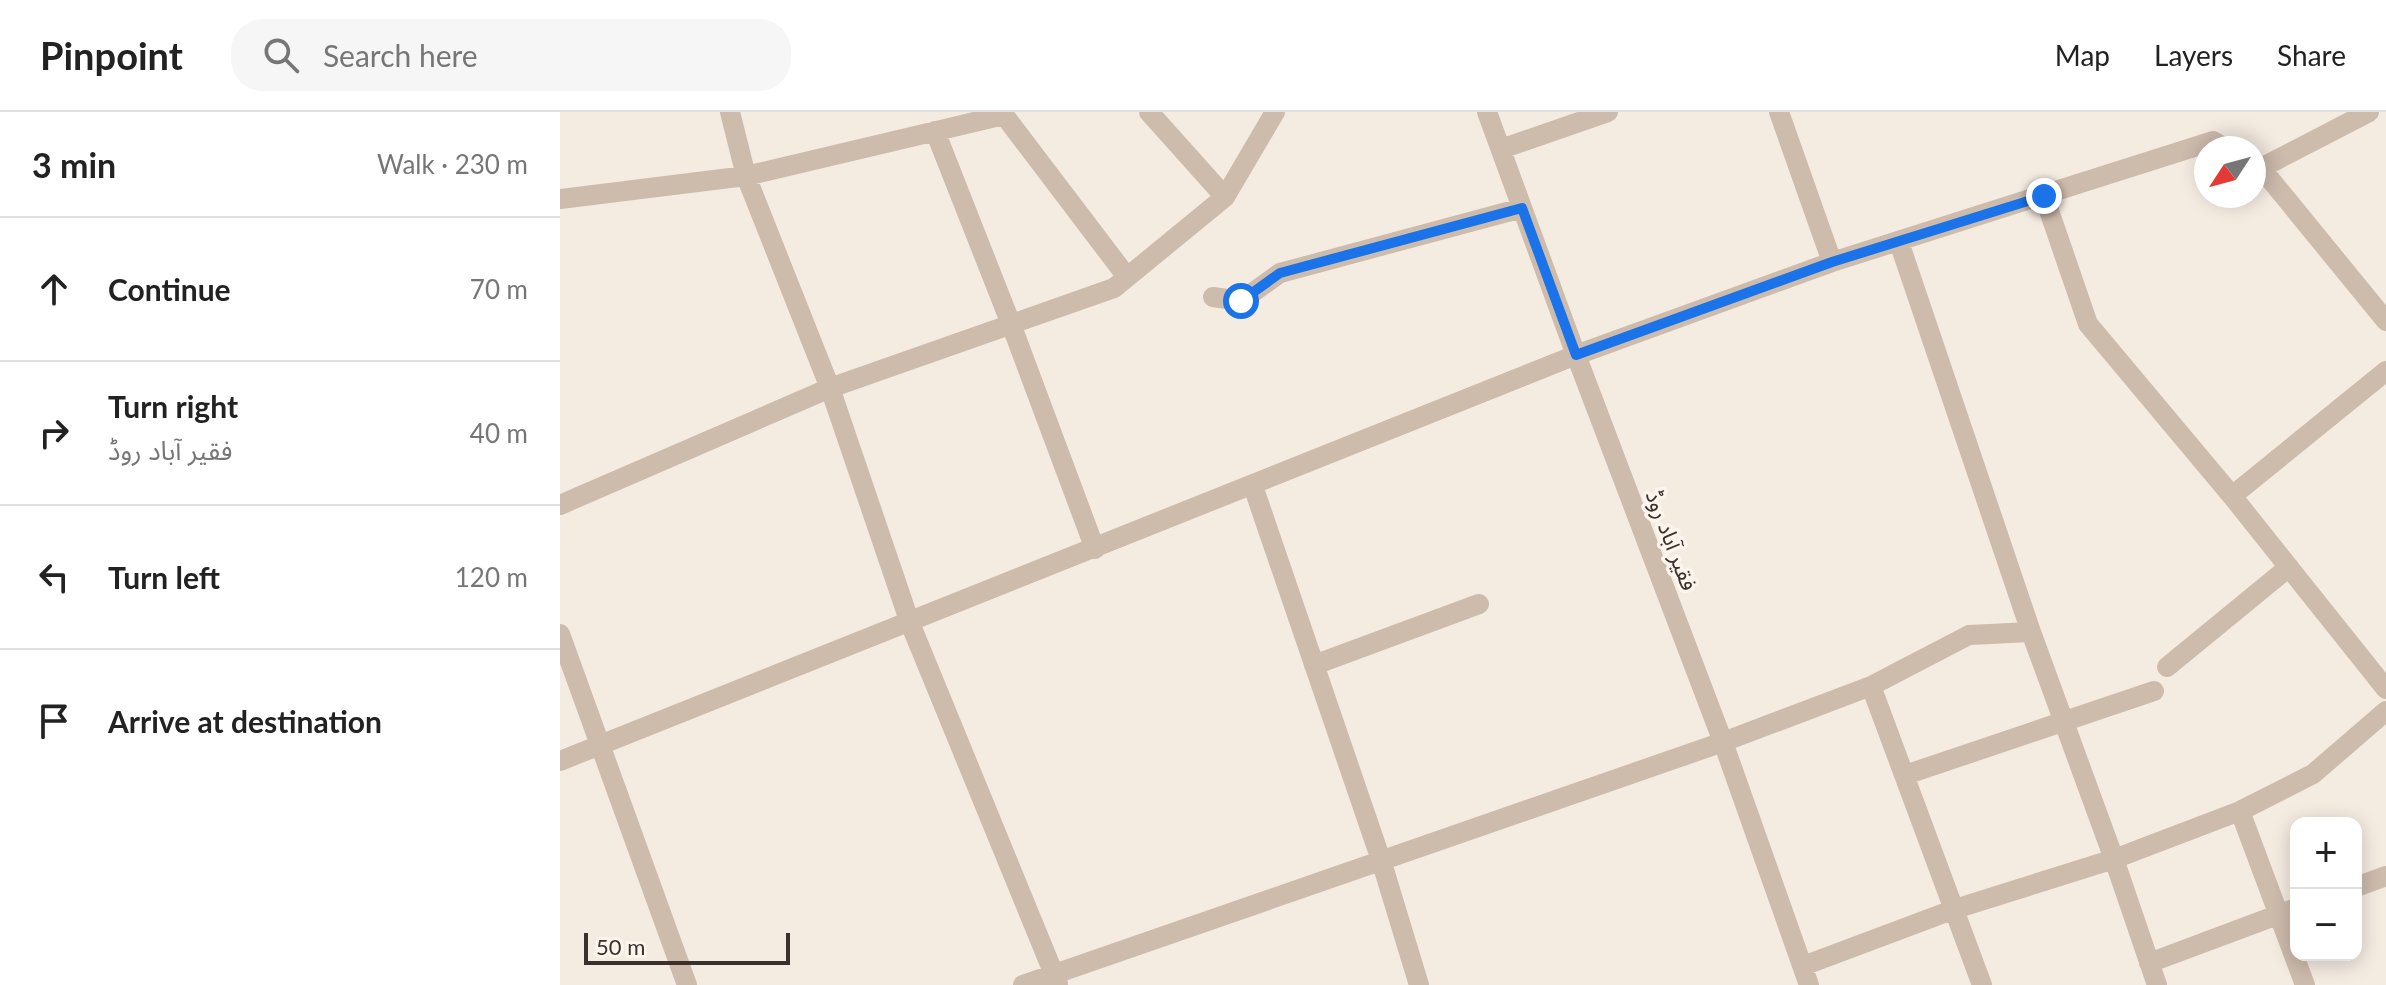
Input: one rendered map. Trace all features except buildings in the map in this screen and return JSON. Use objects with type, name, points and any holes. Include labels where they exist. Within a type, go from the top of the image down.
[{"type":"street","points":[[730,112],[746,176],[830,388],[910,623],[1056,979]]},
{"type":"street","points":[[1149,112],[1225,197]]},
{"type":"street","points":[[560,505],[830,388],[1114,288],[1225,197],[1275,112]]},
{"type":"street","name":"فقیر آباد روڈ","points":[[1487,112],[1723,742],[1806,976]]},
{"type":"street","points":[[1501,149],[1608,112]]},
{"type":"street","points":[[1779,112],[1832,262]]},
{"type":"street","points":[[2266,162],[2369,112]]},
{"type":"street","points":[[560,199],[746,176],[1004,115],[1127,277]]},
{"type":"street","points":[[935,131],[1095,549]]},
{"type":"street","points":[[560,761],[1576,355],[1832,262],[2194,147]]},
{"type":"street","points":[[2266,176],[2386,321]]},
{"type":"street","points":[[2044,196],[2088,324],[2232,496],[2386,689]]},
{"type":"street","points":[[1213,297],[1241,301],[1280,273],[1522,208]]},
{"type":"street","points":[[1899,242],[2031,632],[2157,985]]},
{"type":"street","points":[[2232,496],[2386,371]]},
{"type":"street","points":[[1253,486],[1381,860],[1419,985]]},
{"type":"street","points":[[2167,667],[2289,567]]},
{"type":"street","points":[[1314,665],[1479,604]]},
{"type":"street","points":[[1023,985],[1056,979],[1381,860],[1723,742],[1871,686],[1969,635],[2031,632]]},
{"type":"street","points":[[560,634],[687,985]]},
{"type":"street","points":[[1871,686],[1982,985]]},
{"type":"street","points":[[1905,775],[2154,691]]},
{"type":"street","points":[[1806,976],[1955,909],[2114,859],[2240,811],[2313,774],[2386,711]]},
{"type":"street","points":[[2240,811],[2287,911],[2305,985]]},
{"type":"street","points":[[2362,885],[2386,876]]},
{"type":"street","points":[[2149,963],[2287,911]]},
{"type":"route","points":[[1241,301],[1280,273],[1522,208],[1576,355],[1832,262],[2044,196]]}]
